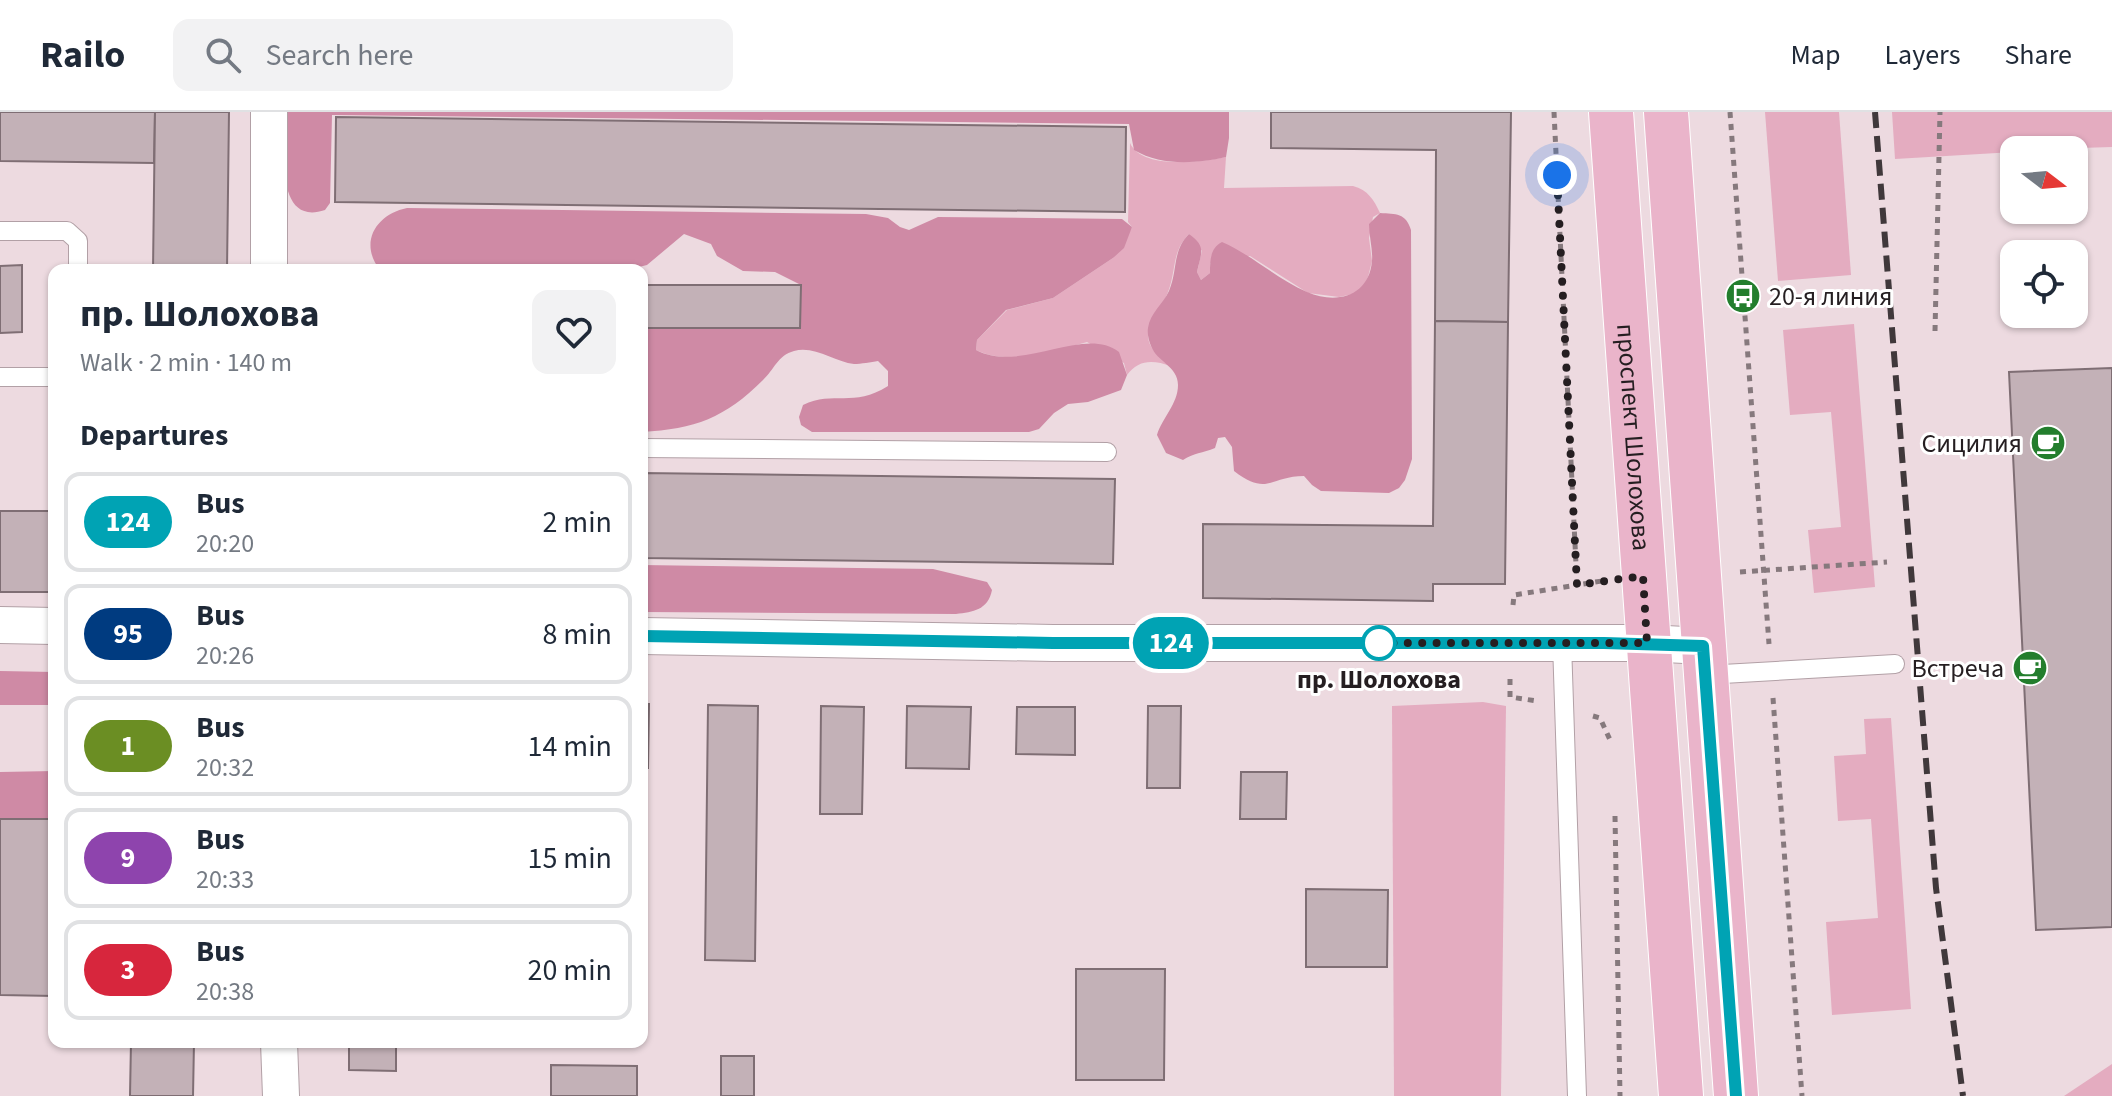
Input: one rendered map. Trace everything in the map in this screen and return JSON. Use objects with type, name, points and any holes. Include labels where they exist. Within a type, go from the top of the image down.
[{"type":"main road","name":"проспект Шолохова","points":[[1611,112],[1681,1096]]},
{"type":"main road","points":[[1666,112],[1736,1096]]},
{"type":"street","points":[[269,112],[269,264]]},
{"type":"street","points":[[0,625],[48,626]]},
{"type":"street","points":[[648,636],[1053,643],[1647,643],[1704,660]]},
{"type":"street","points":[[279,1048],[281,1096]]},
{"type":"lane","points":[[0,231],[67,231],[78,241],[78,264]]},
{"type":"lane","points":[[0,377],[48,377]]},
{"type":"lane","points":[[648,448],[1107,452]]},
{"type":"lane","points":[[1562,643],[1577,1096]]},
{"type":"lane","points":[[1704,660],[1771,671],[1895,664]]},
{"type":"path","points":[[1554,112],[1577,585],[1643,576]]},
{"type":"path","points":[[1730,112],[1802,1096]]},
{"type":"path","points":[[1935,331],[1940,112]]},
{"type":"path","points":[[1698,575],[1887,562]]},
{"type":"shaded area","points":[[287,112],[1229,112],[1229,138],[1226,157],[1178,162],[1155,159],[1134,150],[1129,124],[332,115],[330,203],[325,210],[308,212],[296,206],[285,178]]},
{"type":"shaded area","points":[[1765,112],[1839,112],[1851,275],[1778,281]]},
{"type":"shaded area","points":[[1892,112],[2112,112],[2112,147],[2088,148],[2088,136],[2000,136],[2000,153],[1895,159]]},
{"type":"shaded area","points":[[1130,143],[1137,152],[1159,161],[1188,162],[1226,157],[1224,188],[1353,186],[1363,190],[1380,213],[1373,217],[1369,238],[1372,261],[1363,288],[1339,297],[1308,293],[1250,256],[1210,263],[1210,273],[1201,280],[1197,272],[1202,251],[1189,234],[1178,252],[1166,298],[1148,335],[1157,355],[1171,366],[1147,362],[1136,366],[1127,375],[1124,363],[1087,342],[1016,357],[989,355],[976,350],[977,340],[1007,310],[1053,298],[1113,258],[1132,227],[1128,222]]},
{"type":"shaded area","points":[[407,208],[866,214],[888,218],[909,230],[938,217],[1122,219],[1132,227],[1124,248],[1113,258],[1053,298],[1006,310],[977,340],[976,350],[994,356],[1012,357],[1070,346],[1104,345],[1119,352],[1127,375],[1121,390],[1088,402],[1068,404],[1039,429],[1029,432],[812,432],[801,425],[799,417],[803,405],[824,399],[854,398],[876,393],[888,386],[888,371],[878,361],[854,364],[802,350],[784,356],[749,393],[722,412],[694,424],[648,431],[648,328],[800,328],[801,285],[775,272],[743,271],[717,256],[711,244],[684,234],[648,264],[376,264],[371,249],[374,231],[379,223],[396,211]]},
{"type":"shaded area","points":[[1380,213],[1403,217],[1411,230],[1412,459],[1399,488],[1389,493],[1321,491],[1304,476],[1254,483],[1234,471],[1232,447],[1225,437],[1218,438],[1215,448],[1183,460],[1166,453],[1157,435],[1178,385],[1175,373],[1154,351],[1148,328],[1169,291],[1180,247],[1189,234],[1200,247],[1197,272],[1201,280],[1210,273],[1213,251],[1222,242],[1307,292],[1329,298],[1340,297],[1358,290],[1370,273],[1369,224]]},
{"type":"shaded area","points":[[1854,324],[1875,587],[1814,593],[1808,530],[1841,527],[1831,412],[1790,415],[1783,330]]},
{"type":"shaded area","points":[[648,565],[933,569],[987,582],[992,590],[987,602],[974,611],[956,614],[648,612]]},
{"type":"shaded area","points":[[0,671],[48,672],[48,705],[0,705]]},
{"type":"shaded area","points":[[1483,702],[1506,706],[1501,1096],[1394,1096],[1392,706]]},
{"type":"shaded area","points":[[1891,718],[1911,1009],[1832,1015],[1826,922],[1878,918],[1871,819],[1838,821],[1834,756],[1866,754],[1864,719]]},
{"type":"shaded area","points":[[48,771],[48,819],[0,819],[0,772]]},
{"type":"shaded area","points":[[2112,1064],[2112,1096],[2064,1096]]},
{"type":"building","points":[[0,112],[155,112],[154,163],[0,161]]},
{"type":"building","points":[[155,112],[229,112],[227,264],[153,264]]},
{"type":"building","points":[[1271,112],[1511,112],[1508,322],[1435,321],[1436,150],[1271,148]]},
{"type":"building","points":[[336,117],[1126,127],[1125,212],[335,202]]},
{"type":"building","points":[[22,265],[22,332],[0,333],[0,266]]},
{"type":"building","points":[[648,285],[801,285],[800,328],[648,328]]},
{"type":"building","points":[[1435,321],[1508,322],[1505,584],[1433,584],[1433,601],[1203,598],[1203,524],[1433,526]]},
{"type":"building","points":[[2112,368],[2112,927],[2036,930],[2009,372]]},
{"type":"building","points":[[648,473],[1115,479],[1113,564],[648,558]]},
{"type":"building","points":[[0,511],[48,511],[48,592],[0,592]]},
{"type":"building","points":[[708,705],[758,706],[755,961],[705,960]]},
{"type":"building","points":[[821,706],[864,707],[862,814],[820,814]]},
{"type":"building","points":[[907,706],[971,707],[969,769],[906,768]]},
{"type":"building","points":[[1148,706],[1181,706],[1180,788],[1147,788]]},
{"type":"building","points":[[1017,707],[1075,707],[1075,755],[1016,754]]},
{"type":"building","points":[[1241,772],[1287,772],[1286,819],[1240,819]]},
{"type":"building","points":[[0,819],[48,819],[48,996],[0,995]]},
{"type":"building","points":[[1306,889],[1388,890],[1387,967],[1306,967]]},
{"type":"building","points":[[1076,969],[1165,969],[1164,1080],[1076,1080]]},
{"type":"building","points":[[131,1048],[194,1048],[193,1096],[130,1096]]},
{"type":"building","points":[[349,1048],[396,1048],[396,1071],[349,1070]]},
{"type":"building","points":[[721,1056],[754,1056],[754,1096],[721,1096]]},
{"type":"building","points":[[551,1065],[637,1066],[637,1096],[551,1096]]},
{"type":"railway","points":[[1875,112],[1936,888],[1963,1096]]},
{"type":"bus line","name":"124","points":[[648,636],[1053,643],[1647,643],[1703,646],[1736,1096]]},
{"type":"place","name":"20-я линия","points":[[1743,296]]},
{"type":"place","name":"Сицилия","points":[[2048,443]]},
{"type":"place","name":"пр. Шолохова","points":[[1379,643]]},
{"type":"place","name":"Встреча","points":[[2030,668]]},
{"type":"route","points":[[1379,643],[1647,643],[1643,576],[1577,585],[1557,175]]}]
